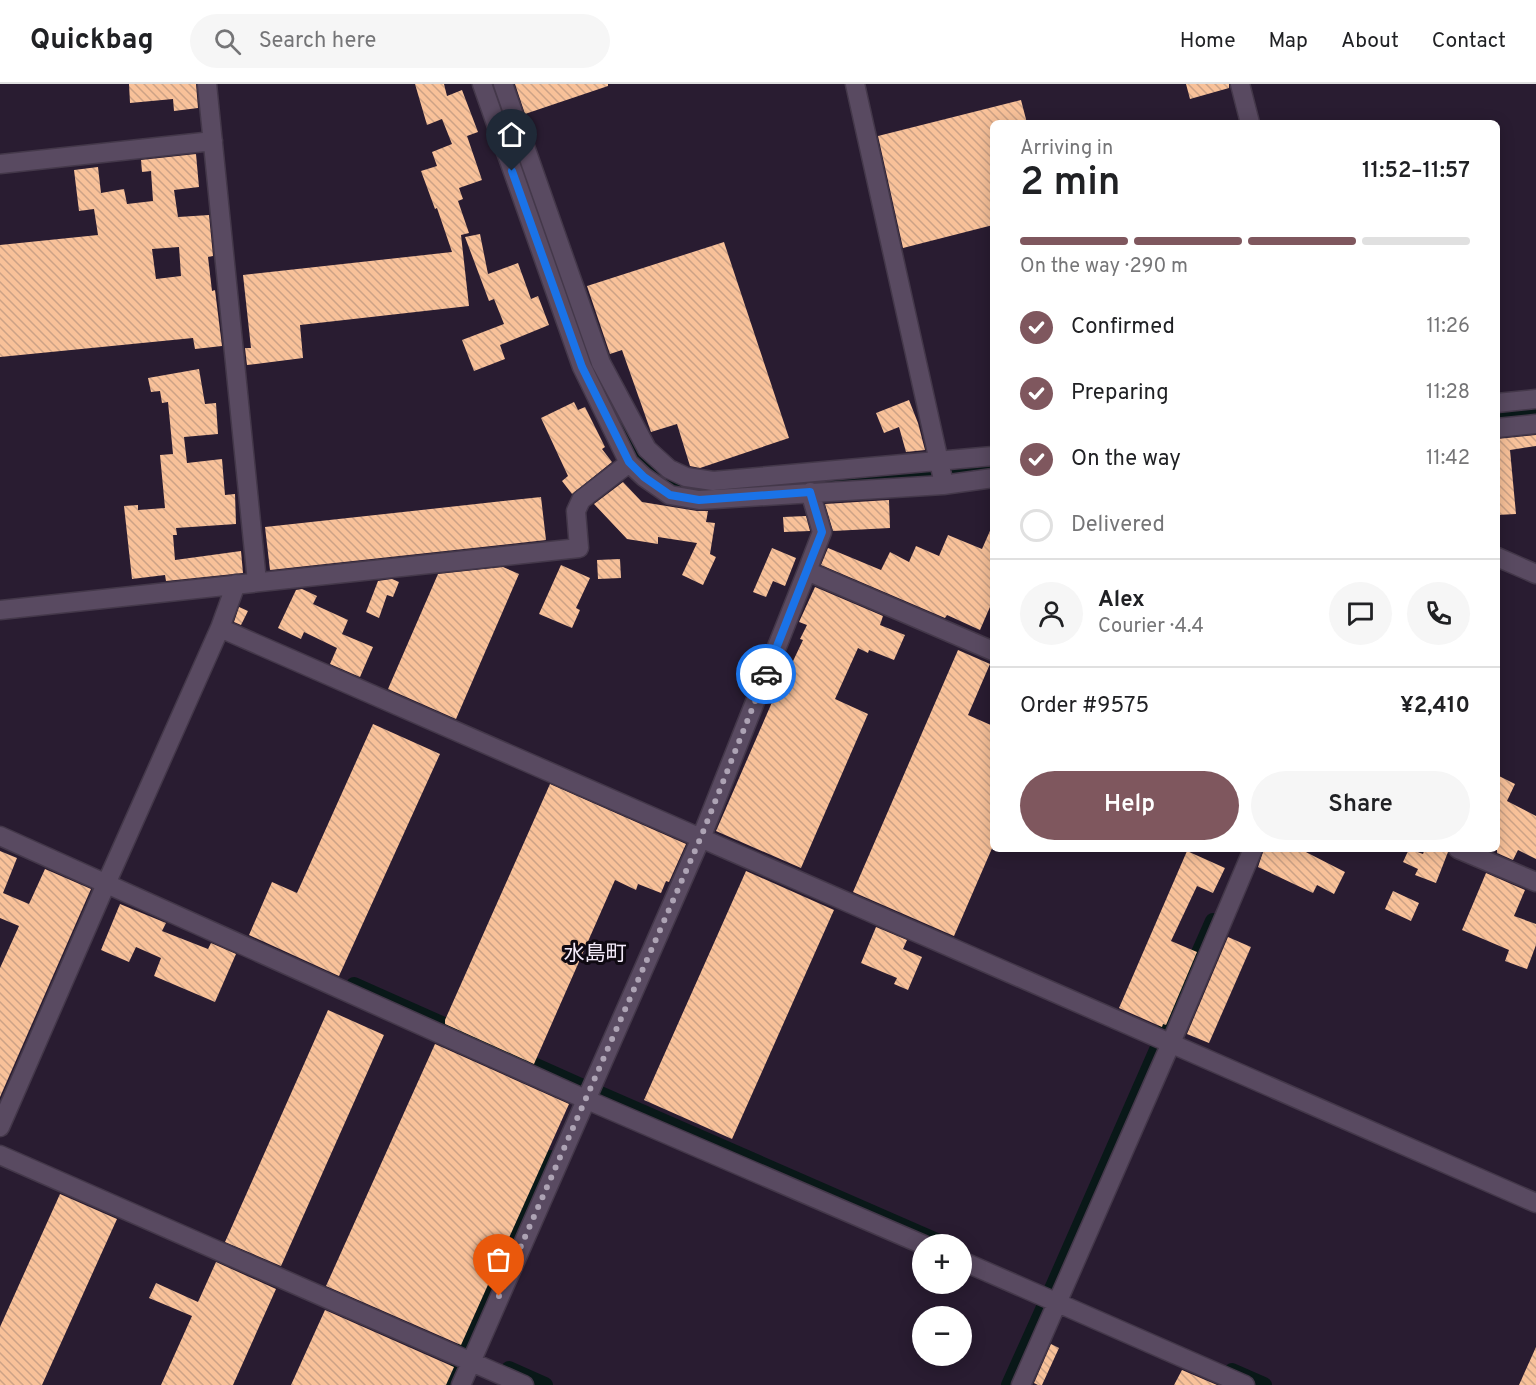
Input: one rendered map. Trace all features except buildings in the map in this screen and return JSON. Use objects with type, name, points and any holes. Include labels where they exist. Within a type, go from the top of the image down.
[{"type":"street","points":[[207,84],[258,582]]},
{"type":"street","points":[[482,84],[582,367],[629,462],[660,476],[713,481],[990,456]]},
{"type":"street","points":[[503,84],[601,363],[670,495],[699,500],[943,485],[990,478]]},
{"type":"street","points":[[855,84],[940,462],[943,485]]},
{"type":"street","points":[[1240,84],[1249,120]]},
{"type":"street","points":[[0,164],[213,141]]},
{"type":"street","points":[[1500,403],[1536,399]]},
{"type":"street","points":[[1500,428],[1536,424]]},
{"type":"street","points":[[0,610],[579,548],[576,511],[581,500],[629,462]]},
{"type":"street","points":[[461,1385],[701,837],[807,571],[822,532],[810,492]]},
{"type":"street","points":[[1500,558],[1536,574]]},
{"type":"street","points":[[807,571],[990,650]]},
{"type":"street","points":[[0,1127],[220,628],[236,584]]},
{"type":"street","points":[[220,628],[1536,1203]]},
{"type":"street","points":[[0,836],[585,1099],[912,1240]]},
{"type":"street","points":[[1022,1385],[1252,852]]},
{"type":"street","points":[[1465,852],[1536,882]]},
{"type":"street","points":[[0,1155],[524,1385]]},
{"type":"street","points":[[972,1265],[1245,1385]]},
{"type":"waterway","points":[[607,399],[633,447],[654,472],[667,481],[684,488],[704,492]]},
{"type":"waterway","points":[[1500,417],[1536,413]]},
{"type":"waterway","points":[[792,486],[990,467]]},
{"type":"waterway","points":[[1166,1028],[1213,921]]},
{"type":"waterway","points":[[354,985],[583,1087]]},
{"type":"waterway","points":[[1052,1289],[1160,1043]]},
{"type":"waterway","points":[[598,1093],[921,1234]]},
{"type":"waterway","points":[[465,1349],[551,1158]]},
{"type":"waterway","points":[[1009,1385],[1045,1305]]},
{"type":"waterway","points":[[450,1385],[460,1363]]},
{"type":"waterway","points":[[509,1369],[545,1385]]},
{"type":"waterway","points":[[1232,1371],[1264,1385]]},
{"type":"way so far","points":[[499,1296],[701,837],[766,674]]},
{"type":"district","name":"水島町","points":[[595,953]]},
{"type":"route","points":[[512,171],[582,367],[629,462],[656,487],[670,495],[699,500],[810,492],[822,532],[766,674]]}]
